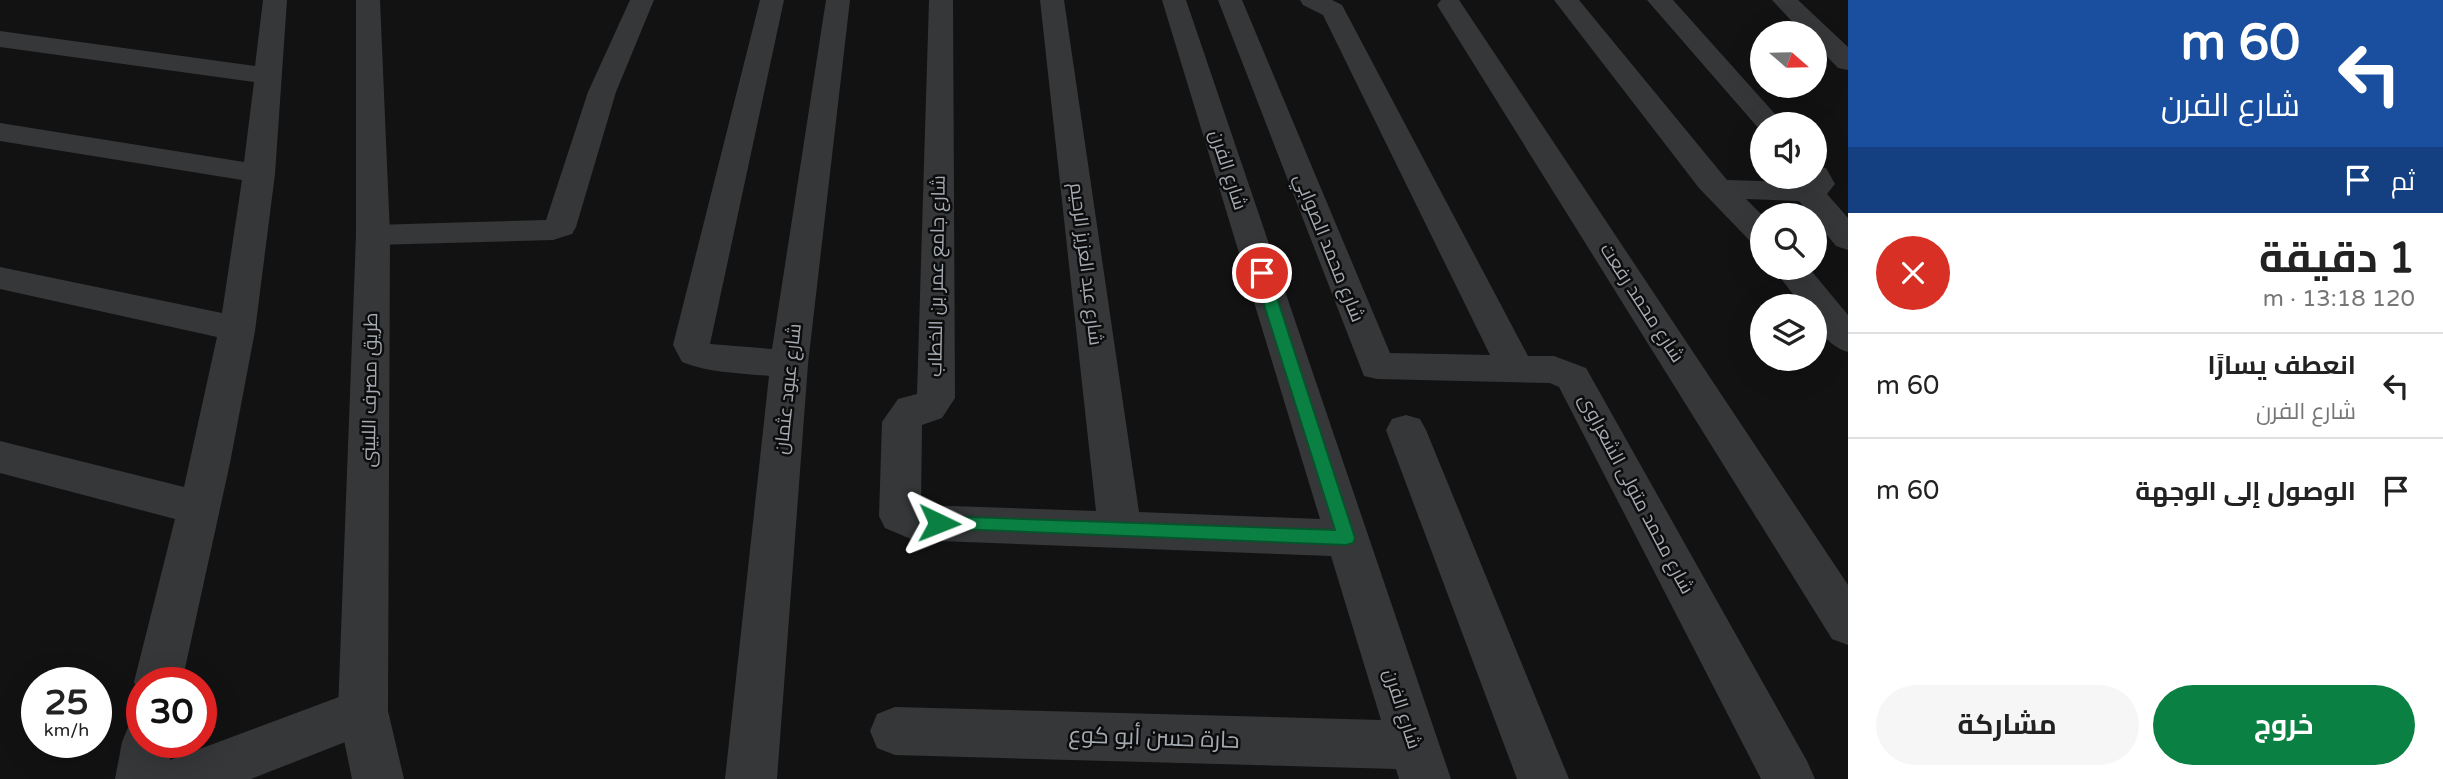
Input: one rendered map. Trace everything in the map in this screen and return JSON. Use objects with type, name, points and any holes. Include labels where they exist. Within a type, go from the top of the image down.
[{"type":"street","points":[[162,667],[221,415],[237,329],[259,174],[268,76],[271,0]]},
{"type":"street","name":"طريق مصرف اللبينى","points":[[368,0],[373,235],[363,711],[378,779]]},
{"type":"street","points":[[373,235],[553,230],[560,227],[602,92],[642,0]]},
{"type":"street","points":[[772,0],[691,345],[695,353],[706,357],[789,364]]},
{"type":"street","name":"شارع عبود عثمان","points":[[751,779],[789,364],[838,0]]},
{"type":"street","name":"شارع جامع عمر بن الخطاب","points":[[941,0],[936,398],[928,408],[912,410],[902,422],[901,516],[913,523],[1120,529]]},
{"type":"street","name":"شارع عبد العزيز الرحيم","points":[[1052,0],[1120,529]]},
{"type":"street","name":"شارع الفرن","points":[[1174,0],[1419,762]]},
{"type":"street","name":"شارع محمد الصوابي","points":[[1230,0],[1377,366],[1516,369]]},
{"type":"street","points":[[1312,0],[1333,10],[1516,369]]},
{"type":"street","points":[[1566,0],[1717,188],[1750,222]]},
{"type":"street","points":[[1658,0],[1759,112]]},
{"type":"street","points":[[1784,0],[1848,62]]},
{"type":"street","name":"شارع محمد رفعت","points":[[1452,2],[1848,624]]},
{"type":"street","points":[[0,39],[268,76]]},
{"type":"street","points":[[0,132],[259,174]]},
{"type":"street","points":[[1717,188],[1750,186]]},
{"type":"street","points":[[1813,189],[1814,200],[1848,239]]},
{"type":"street","points":[[0,278],[237,329]]},
{"type":"street","points":[[1800,280],[1848,339]]},
{"type":"street","name":"شارع محمد متولى الشعراوى","points":[[1516,369],[1554,370],[1573,378],[1579,386],[1789,779]]},
{"type":"street","points":[[1406,430],[1543,779]]},
{"type":"street","points":[[0,457],[199,508]]},
{"type":"street","points":[[1120,529],[1346,538]]},
{"type":"street","points":[[186,779],[363,711]]},
{"type":"street","name":"حارة حسن أبو كوع","points":[[895,731],[1419,762]]},
{"type":"street","points":[[141,779],[144,758]]},
{"type":"route","points":[[939,523],[1346,538],[1262,273]]}]
